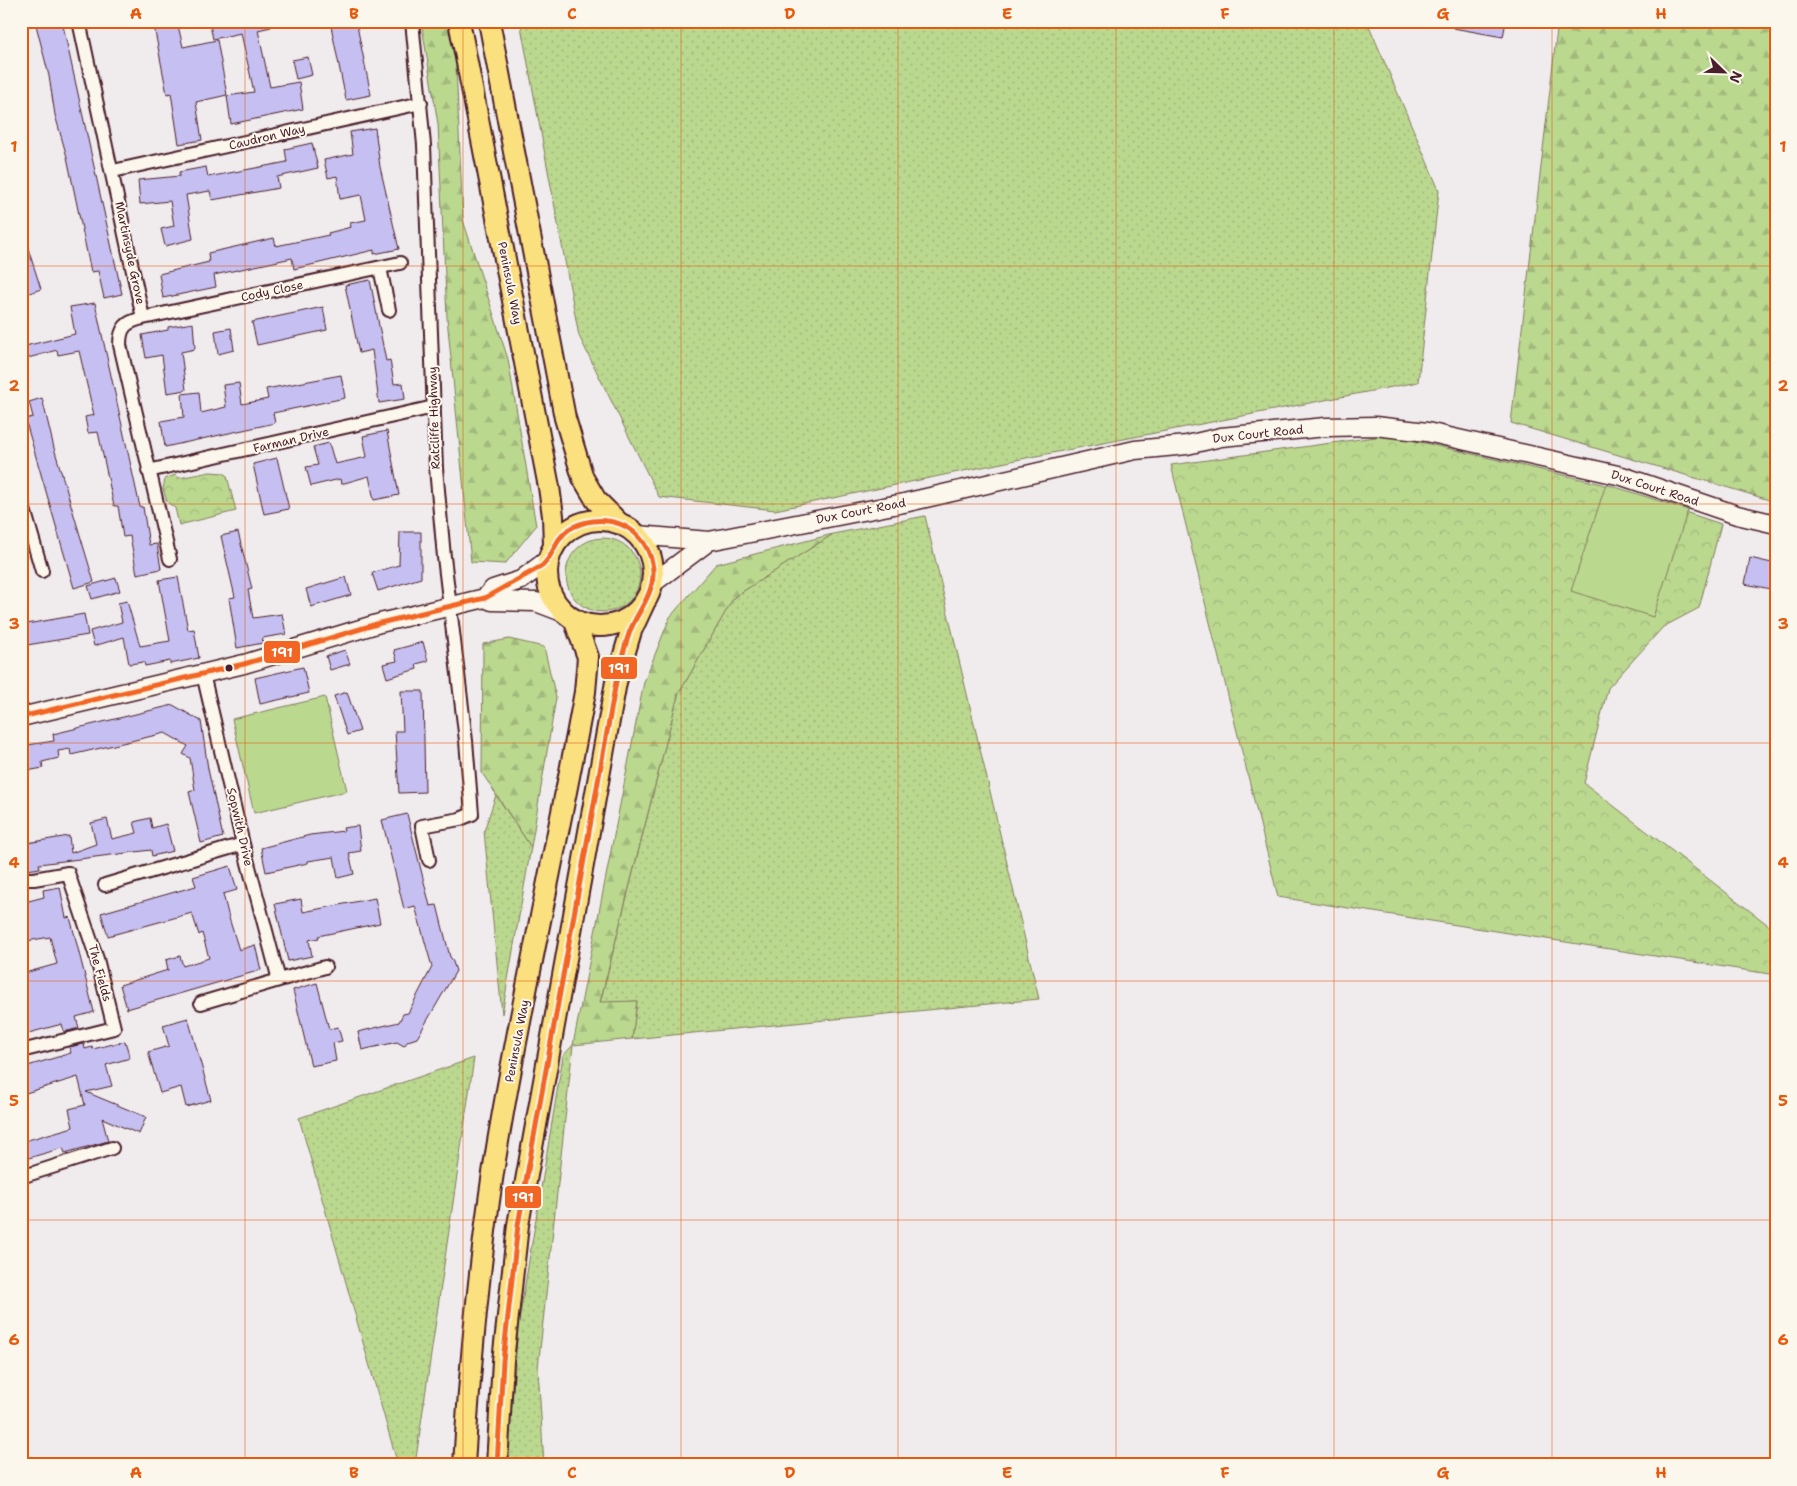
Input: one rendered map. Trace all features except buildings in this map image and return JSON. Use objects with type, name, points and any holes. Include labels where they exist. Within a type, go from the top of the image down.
[{"type":"main road","name":"Peninsula Way","points":[[459,21],[549,487],[553,516],[551,552]]},
{"type":"main road","points":[[489,21],[565,418],[583,478],[596,500],[620,524],[637,535],[650,553],[653,568],[653,583],[631,630],[616,682],[535,1121],[518,1225],[503,1361],[497,1465]]},
{"type":"main road","points":[[620,524],[590,521],[575,526],[551,552],[548,585],[554,600],[570,618],[594,626],[610,626],[625,621],[645,602]]},
{"type":"main road","name":"Peninsula Way","points":[[464,1465],[470,1363],[501,1126],[586,692],[588,658],[570,618]]},
{"type":"street","name":"Ratcliffe Highway","points":[[412,21],[422,103],[434,408],[441,526],[472,814],[460,819],[422,826],[429,860]]},
{"type":"street","name":"Martinsyde Grove","points":[[80,22],[143,318],[130,321],[122,327],[120,339],[148,471],[170,559]]},
{"type":"street","name":"Caudron Way","points":[[113,171],[422,103]]},
{"type":"street","name":"Cody Close","points":[[143,318],[400,263]]},
{"type":"street","points":[[380,268],[389,310]]},
{"type":"street","name":"Farman Drive","points":[[148,471],[434,408]]},
{"type":"street","name":"Dux Court Road","points":[[637,535],[708,541],[904,503],[1135,450],[1187,446],[1220,437],[1326,427],[1375,426],[1436,434],[1612,474],[1737,515],[1776,524]]},
{"type":"street","points":[[21,499],[42,571]]},
{"type":"street","name":"Dux Court Road","points":[[653,583],[708,541]]},
{"type":"street","points":[[21,717],[244,664],[380,623],[485,598],[493,590],[521,580],[551,552]]},
{"type":"street","points":[[485,598],[492,601],[536,602],[570,618]]},
{"type":"street","name":"Sopwith Drive","points":[[203,674],[243,844],[279,980]]},
{"type":"street","points":[[105,885],[243,844]]},
{"type":"street","name":"The Fields","points":[[21,879],[68,873],[97,959],[114,1028],[21,1051]]},
{"type":"street","points":[[200,1003],[325,967]]},
{"type":"street","points":[[21,1178],[112,1148]]},
{"type":"green space","points":[[421,21],[447,21],[456,65],[463,220],[508,359],[536,526],[505,564],[471,562],[447,318],[438,124]]},
{"type":"green space","points":[[520,21],[1367,21],[1439,190],[1418,382],[1026,458],[775,510],[659,497],[579,336]]},
{"type":"green space","points":[[1558,21],[1776,21],[1776,502],[1511,423]]},
{"type":"green space","points":[[1390,435],[1598,483],[1721,524],[1699,608],[1663,627],[1608,688],[1584,783],[1776,931],[1776,975],[1278,897],[1171,465]]},
{"type":"green space","points":[[210,472],[224,473],[227,476],[236,511],[179,525],[175,508],[167,502],[163,489],[165,479],[175,475],[179,478]]},
{"type":"green space","points":[[1606,484],[1688,510],[1653,617],[1571,591]]},
{"type":"green space","points":[[925,516],[1039,999],[632,1039],[637,1001],[600,1003],[678,695],[734,597],[833,534]]},
{"type":"green space","points":[[833,534],[734,597],[678,695],[600,1002],[637,1001],[632,1039],[573,1045],[644,682],[670,617],[716,564]]},
{"type":"green space","points":[[603,538],[617,541],[629,549],[637,561],[640,575],[637,589],[629,601],[617,609],[603,612],[589,609],[577,601],[569,589],[566,575],[569,561],[577,549],[589,541]]},
{"type":"green space","points":[[509,639],[544,647],[556,698],[531,847],[482,773],[483,644]]},
{"type":"green space","points":[[325,697],[347,791],[254,813],[232,719]]},
{"type":"green space","points":[[496,795],[531,847],[502,1014],[484,831]]},
{"type":"green space","points":[[573,1045],[538,1368],[544,1465],[507,1465],[518,1327],[563,1056]]},
{"type":"green space","points":[[474,1058],[415,1465],[398,1465],[299,1118]]},
{"type":"transit line","name":"191","points":[[21,717],[244,664],[380,623],[485,598],[542,566],[563,534],[587,522],[607,521],[620,524],[629,529],[644,544],[652,562],[652,583],[647,598],[630,631],[616,682],[518,1225],[503,1361],[497,1465]]}]
